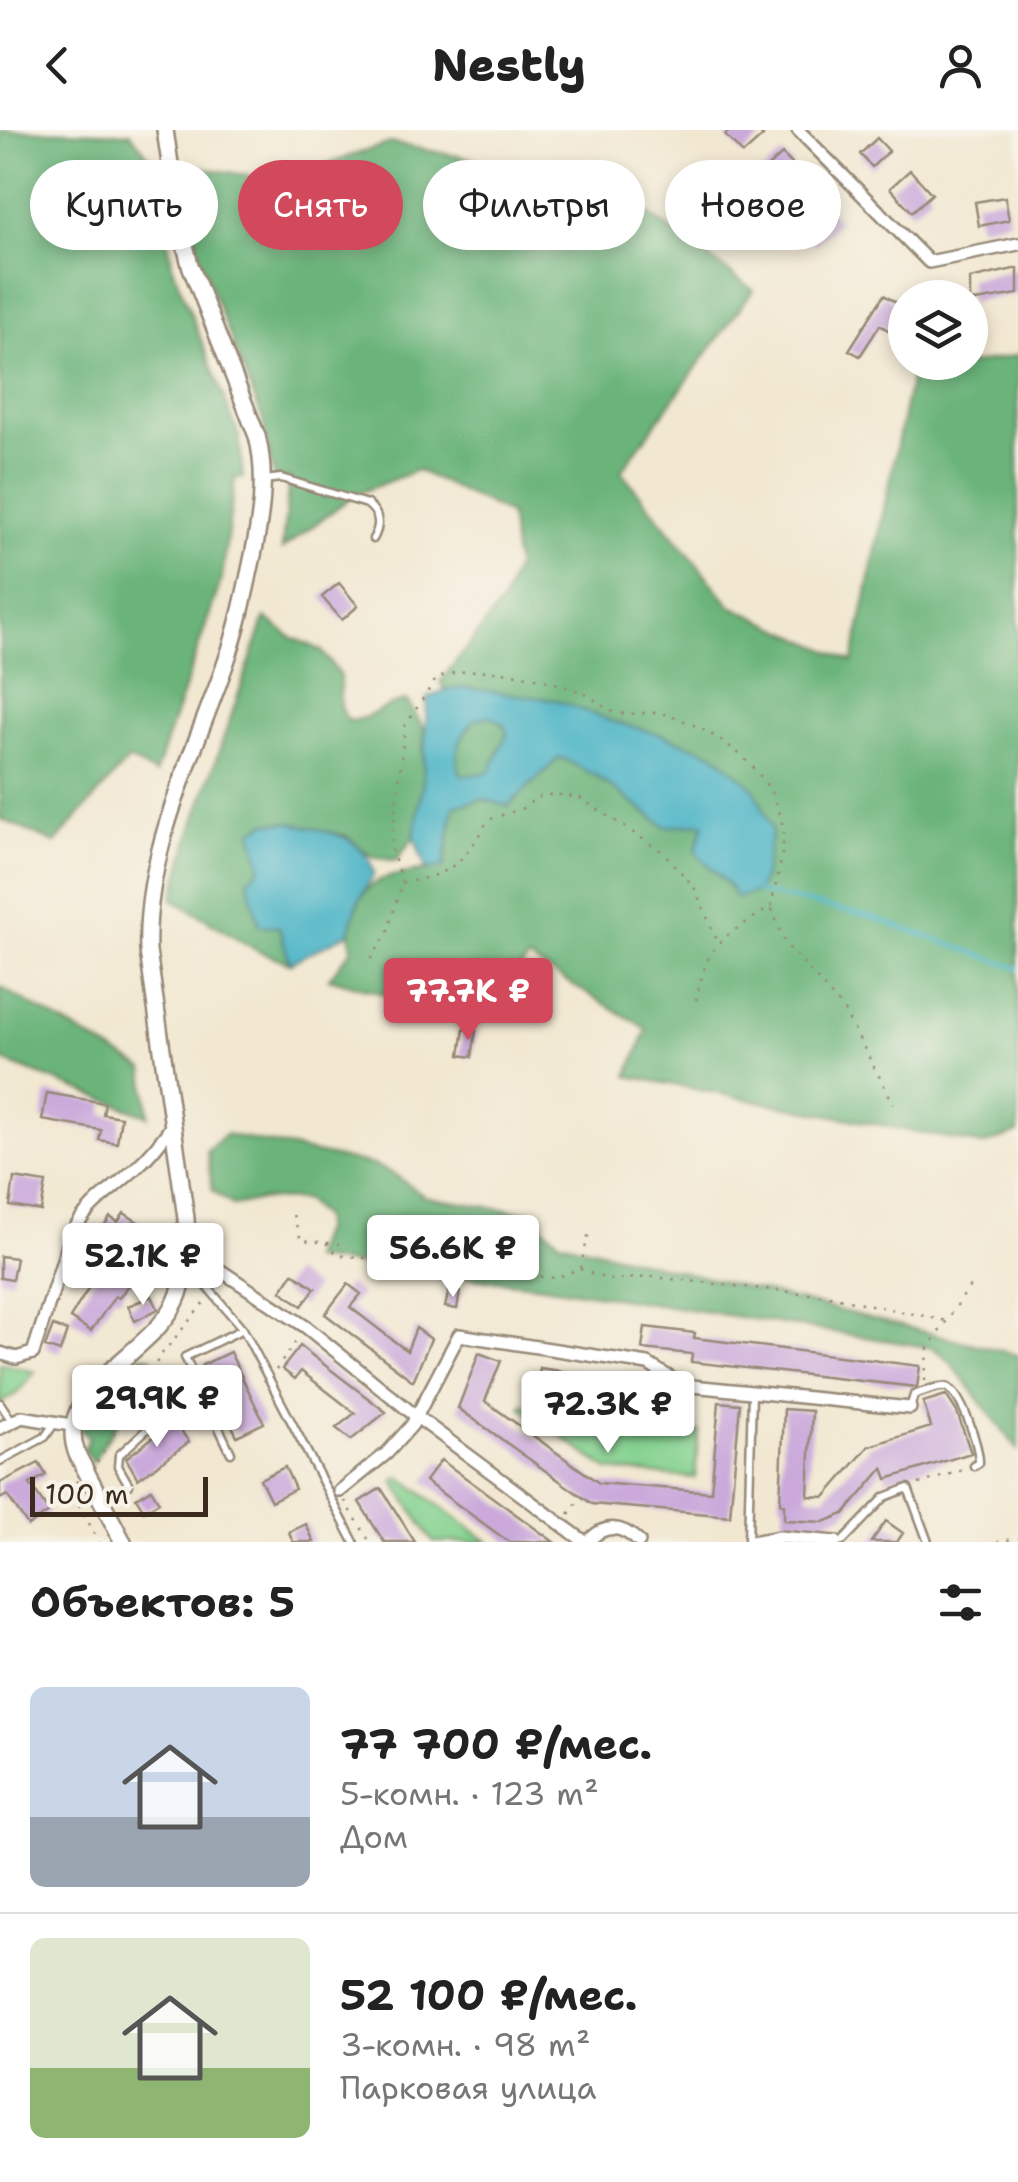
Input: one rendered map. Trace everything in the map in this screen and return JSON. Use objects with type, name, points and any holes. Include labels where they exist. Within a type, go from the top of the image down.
[{"type":"street","points":[[122,1542],[88,1476],[72,1439],[71,1425],[88,1394],[170,1312],[179,1296],[187,1258],[147,918],[151,888],[172,813],[228,656],[257,536],[263,480],[262,457],[190,266],[178,217],[166,130]]},
{"type":"street","points":[[798,130],[930,262],[1018,244]]},
{"type":"street","points":[[0,1353],[16,1358],[33,1352],[71,1235],[80,1220],[92,1203],[138,1166],[174,1124]]},
{"type":"street","points":[[187,1258],[200,1257],[306,1327],[417,1417],[586,1542],[598,1532],[612,1528],[628,1531],[639,1542]]},
{"type":"street","points":[[340,1492],[387,1453],[417,1417],[459,1335],[648,1364],[682,1385],[910,1408]]},
{"type":"street","points":[[6,1424],[22,1416],[71,1425]]},
{"type":"street","points":[[750,1542],[779,1537],[839,1542]]},
{"type":"lane","points":[[263,480],[281,478],[368,504],[376,510],[379,520],[373,538]]},
{"type":"lane","points":[[187,1258],[243,1329],[354,1542]]},
{"type":"lane","points":[[231,1454],[184,1357],[243,1329]]},
{"type":"lane","points":[[129,1485],[118,1466],[118,1454],[197,1383]]},
{"type":"lane","points":[[910,1408],[914,1394],[943,1386],[951,1389],[980,1453],[979,1463],[974,1466]]},
{"type":"lane","points":[[750,1542],[752,1392]]},
{"type":"lane","points":[[0,1403],[6,1424]]},
{"type":"lane","points":[[0,1461],[46,1437],[54,1424]]},
{"type":"lane","points":[[839,1542],[885,1497],[908,1488],[928,1542]]},
{"type":"path","points":[[371,959],[387,934],[402,883],[390,848],[405,726],[436,679],[448,673],[472,669],[548,680],[590,695],[611,711],[660,713],[710,732],[758,772],[780,814],[783,835],[771,907],[786,943],[844,1010],[894,1104]]},
{"type":"path","points":[[402,883],[440,876],[471,850],[488,820],[523,808],[538,797],[554,794],[580,798],[663,852],[694,887],[717,941]]},
{"type":"path","points":[[694,1005],[703,964],[717,941],[771,907]]},
{"type":"path","points":[[293,1216],[301,1240],[339,1244]]},
{"type":"path","points":[[580,1270],[589,1232]]},
{"type":"path","points":[[326,1243],[338,1255],[532,1278],[555,1278],[580,1270],[609,1280],[652,1277],[829,1296],[946,1321]]},
{"type":"path","points":[[924,1392],[927,1350],[970,1286]]},
{"type":"path","points":[[99,1542],[69,1486],[88,1476],[160,1355],[213,1292]]},
{"type":"path","points":[[283,1384],[275,1368],[306,1327]]},
{"type":"path","points":[[908,1488],[974,1466]]},
{"type":"path","points":[[340,1492],[370,1542]]},
{"type":"path","points":[[998,1542],[1018,1538]]},
{"type":"green space","points":[[0,130],[130,133],[152,160],[30,160],[30,250],[169,250],[173,269],[239,436],[243,478],[235,478],[222,578],[155,774],[129,759],[55,843],[0,819]]},
{"type":"green space","points":[[390,143],[478,160],[423,160],[423,250],[645,250],[645,211],[665,226],[665,250],[698,250],[753,290],[621,471],[731,606],[853,662],[910,380],[988,380],[988,361],[1018,355],[1018,1133],[984,1145],[628,1076],[647,1029],[529,959],[512,978],[444,982],[429,1007],[329,978],[352,949],[354,914],[371,886],[392,876],[444,866],[454,806],[483,799],[508,806],[560,757],[596,776],[665,827],[705,823],[736,898],[715,754],[521,698],[476,690],[445,690],[440,682],[503,601],[516,566],[509,514],[417,470],[354,495],[282,549],[289,478],[274,478],[263,420],[198,250],[218,250],[218,170],[238,174],[238,250],[403,250],[403,160],[338,160]]},
{"type":"green space","points":[[265,618],[291,637],[321,650],[340,676],[340,708],[348,721],[407,701],[424,729],[423,783],[414,837],[396,861],[371,856],[345,835],[319,831],[279,927],[290,963],[258,951],[173,899],[190,835]]},
{"type":"green space","points":[[489,716],[503,724],[507,733],[490,772],[462,776],[457,760],[461,740],[474,720]]},
{"type":"green space","points":[[0,987],[144,1069],[149,1116],[0,1060]]},
{"type":"green space","points":[[225,1134],[373,1165],[394,1174],[425,1197],[527,1213],[560,1241],[1018,1355],[1018,1450],[951,1363],[934,1348],[543,1286],[311,1259],[323,1227],[322,1217],[304,1200],[265,1199],[234,1206],[212,1190],[207,1150]]},
{"type":"green space","points":[[141,1356],[151,1357],[155,1363],[92,1463],[84,1449],[89,1438],[81,1428],[87,1407],[103,1387]]},
{"type":"green space","points":[[0,1363],[35,1372],[17,1393],[0,1404]]},
{"type":"green space","points":[[523,1404],[699,1431],[695,1478],[608,1470],[521,1407]]},
{"type":"green space","points":[[400,1477],[489,1542],[433,1542],[394,1481]]},
{"type":"water","points":[[466,688],[556,700],[715,754],[754,788],[772,830],[764,877],[757,892],[736,898],[695,852],[704,823],[666,827],[596,776],[560,757],[508,806],[482,799],[454,806],[444,866],[427,871],[414,837],[423,783],[427,698],[445,690]],"holes":[[[489,716],[503,724],[507,733],[490,772],[462,776],[457,760],[459,746],[474,720]]]},
{"type":"water","points":[[289,822],[352,842],[369,860],[374,874],[358,902],[349,933],[290,963],[279,927],[259,925],[248,880],[261,867],[252,831],[266,823]]},
{"type":"building","points":[[730,130],[757,130],[763,136],[743,154],[725,135]]},
{"type":"building","points":[[877,138],[889,151],[872,167],[860,154]]},
{"type":"building","points":[[910,170],[932,194],[912,212],[890,188]]},
{"type":"building","points":[[1005,197],[1009,220],[979,226],[975,202]]},
{"type":"building","points":[[1018,268],[1018,294],[988,299],[988,280],[970,279]]},
{"type":"building","points":[[884,295],[888,297],[888,330],[880,325],[860,356],[849,350]]},
{"type":"building","points":[[339,583],[358,606],[342,620],[322,597]]},
{"type":"building","points":[[464,1029],[476,1031],[472,1057],[460,1055]]},
{"type":"building","points":[[47,1093],[105,1103],[103,1114],[121,1117],[117,1143],[99,1140],[101,1130],[42,1120]]},
{"type":"building","points":[[14,1178],[46,1183],[41,1211],[10,1206]]},
{"type":"building","points":[[124,1213],[144,1226],[138,1236],[143,1238],[124,1267],[127,1269],[123,1274],[132,1280],[119,1298],[115,1296],[91,1331],[70,1318],[99,1271],[92,1266],[110,1240],[100,1233],[110,1217],[118,1222]]},
{"type":"building","points":[[463,1235],[482,1236],[480,1261],[461,1259]]},
{"type":"building","points":[[151,1253],[166,1253],[167,1277],[152,1278]]},
{"type":"building","points":[[0,1256],[16,1258],[12,1280],[0,1278]]},
{"type":"building","points":[[293,1273],[315,1288],[302,1306],[281,1291]]},
{"type":"building","points":[[348,1284],[361,1294],[350,1307],[407,1351],[416,1328],[431,1339],[413,1381],[325,1314]]},
{"type":"building","points":[[449,1290],[460,1292],[457,1309],[445,1307]]},
{"type":"building","points":[[152,1296],[158,1309],[135,1321],[128,1306]]},
{"type":"building","points":[[53,1326],[67,1331],[60,1352],[45,1347]]},
{"type":"building","points":[[645,1327],[695,1333],[694,1338],[920,1366],[917,1387],[691,1362],[692,1354],[642,1349]]},
{"type":"building","points":[[300,1346],[386,1412],[351,1440],[336,1428],[355,1413],[301,1371],[295,1379],[282,1369]]},
{"type":"building","points":[[230,1352],[264,1423],[237,1436],[202,1365]]},
{"type":"building","points":[[479,1353],[501,1361],[485,1401],[599,1483],[711,1492],[719,1402],[740,1404],[730,1516],[592,1504],[458,1408]]},
{"type":"building","points":[[540,1368],[668,1387],[675,1392],[672,1412],[536,1391]]},
{"type":"building","points":[[946,1395],[957,1412],[971,1453],[887,1479],[883,1468],[844,1514],[824,1522],[784,1520],[784,1504],[780,1503],[784,1409],[812,1411],[808,1496],[825,1497],[869,1446],[931,1427],[923,1402]]},
{"type":"building","points":[[174,1421],[189,1442],[138,1479],[126,1458]]},
{"type":"building","points":[[441,1460],[554,1542],[509,1542],[425,1481]]},
{"type":"building","points":[[39,1463],[46,1475],[30,1484],[49,1512],[28,1526],[7,1495],[0,1499],[0,1483]]},
{"type":"building","points":[[285,1467],[295,1489],[271,1501],[260,1479]]},
{"type":"building","points":[[381,1488],[415,1542],[384,1542],[359,1502]]},
{"type":"building","points":[[151,1489],[159,1502],[144,1511],[136,1498]]},
{"type":"building","points":[[886,1521],[903,1533],[897,1542],[871,1542]]},
{"type":"building","points":[[306,1524],[314,1542],[293,1542],[289,1532]]},
{"type":"waterway","points":[[757,892],[868,916],[1018,968]]}]
